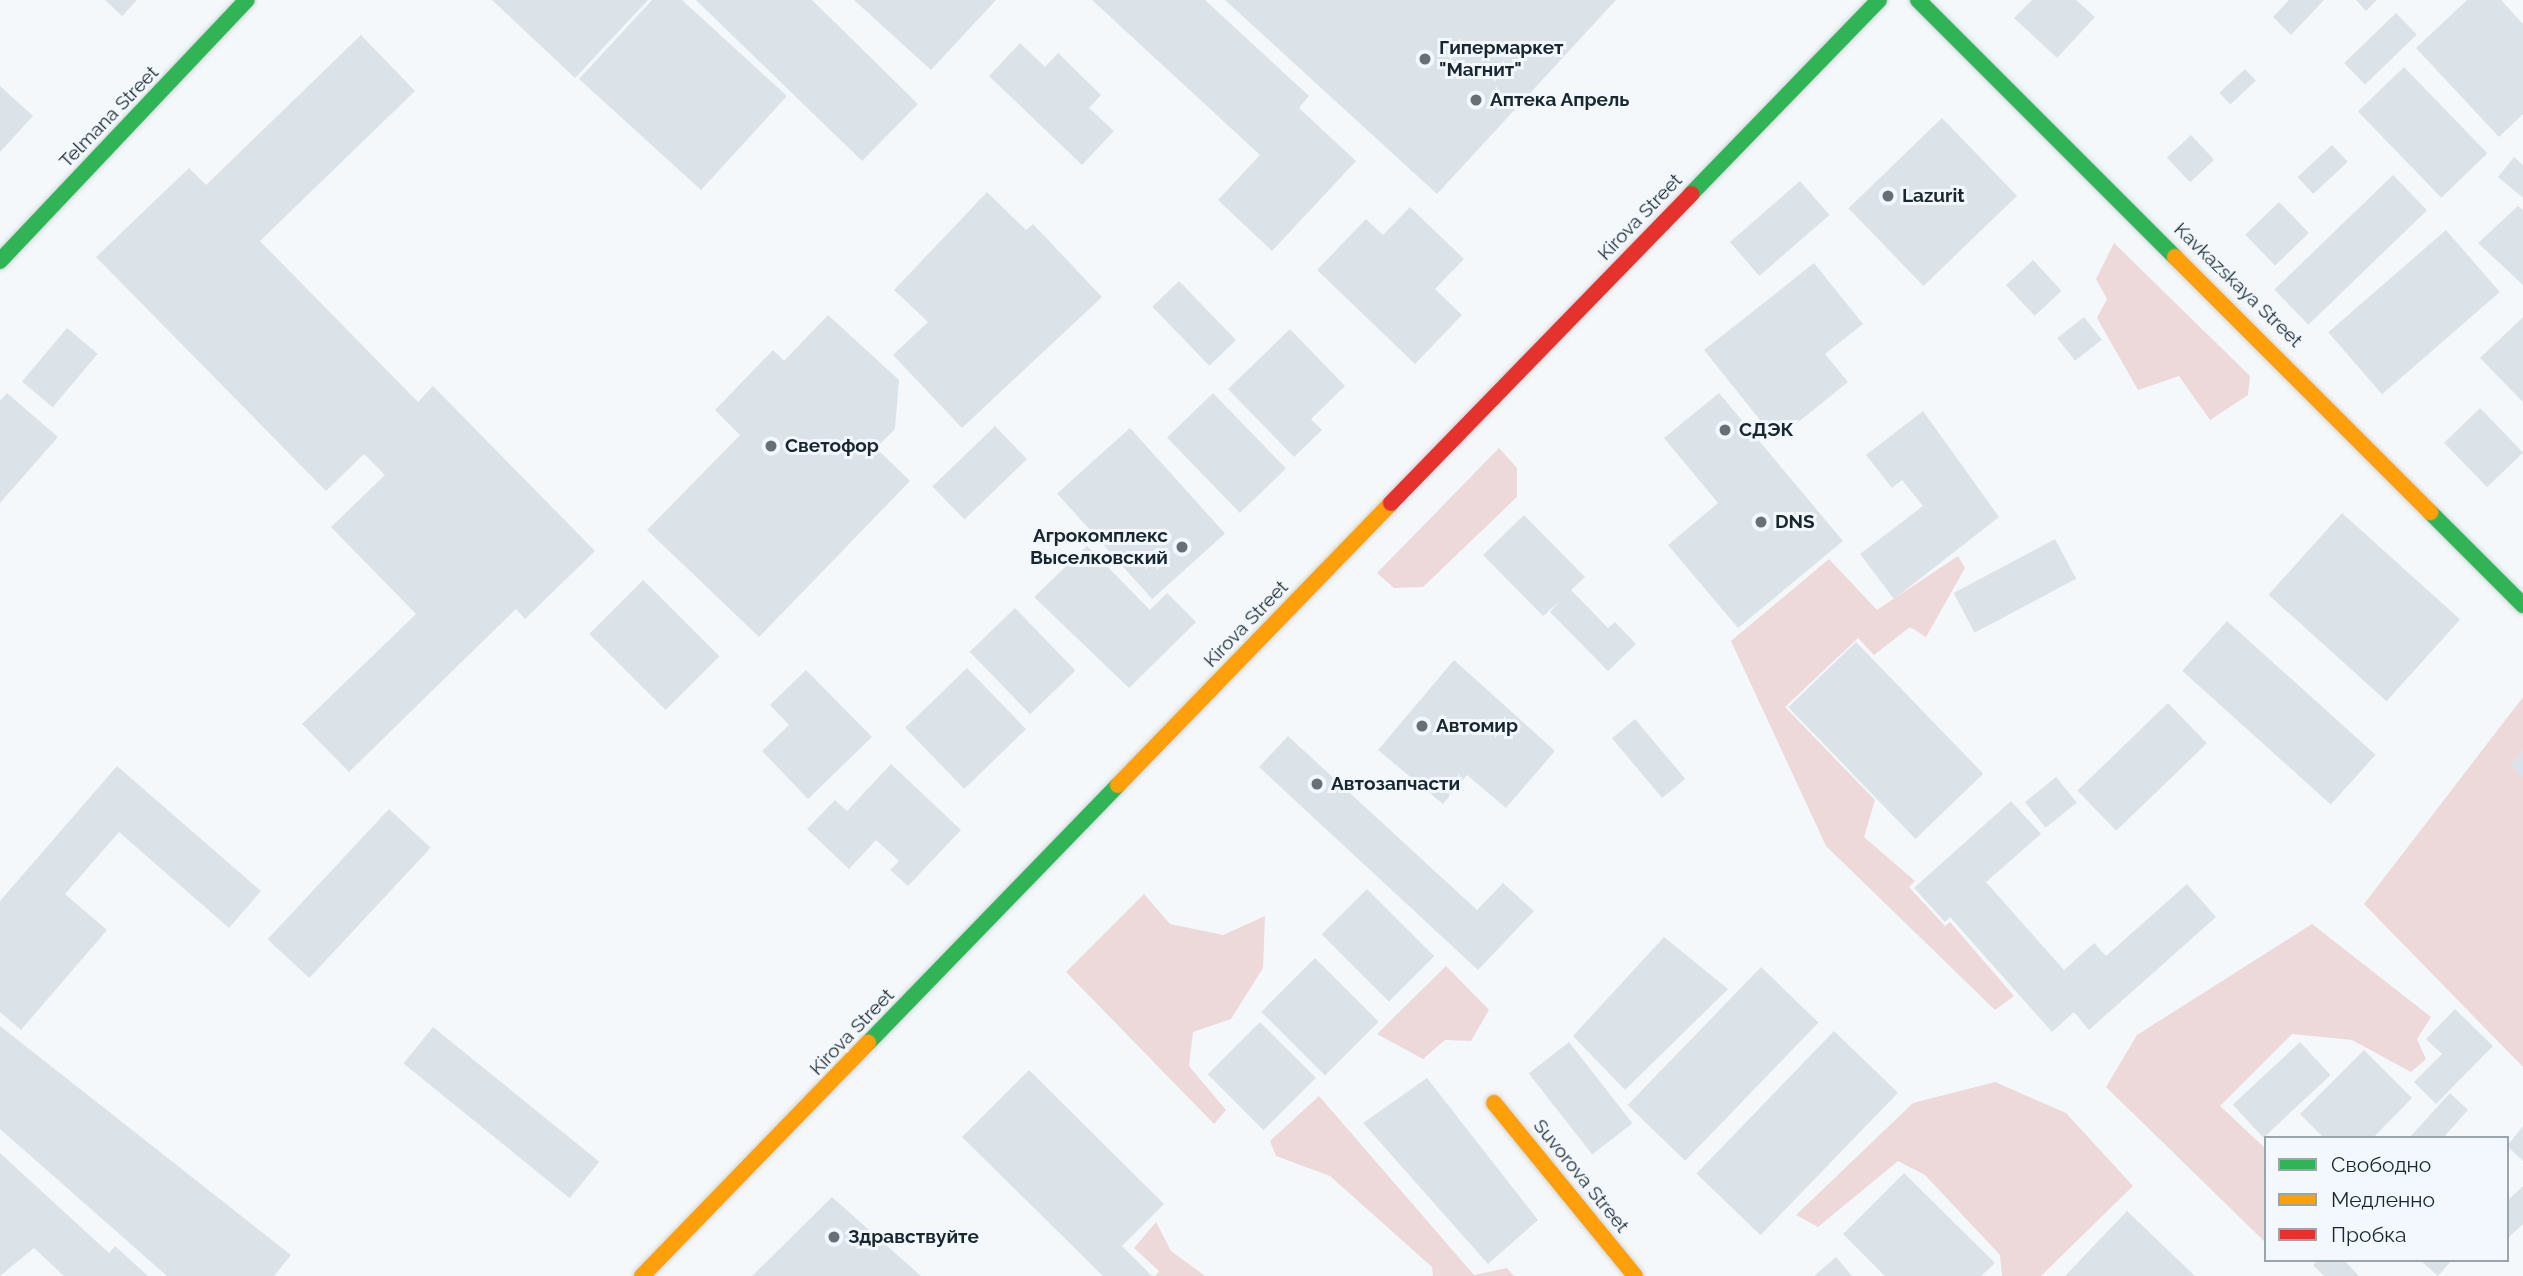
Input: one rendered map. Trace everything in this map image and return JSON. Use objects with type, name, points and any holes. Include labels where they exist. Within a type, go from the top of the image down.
[{"type":"main road","name":"Telmana Street","points":[[0,261],[247,0]]},
{"type":"main road","name":"Kirova Street","points":[[642,1276],[1879,0]]},
{"type":"main road","name":"Kavkazskaya Street","points":[[1918,0],[2523,605]]},
{"type":"main road","name":"Suvorova Street","points":[[1494,1103],[1635,1276]]},
{"type":"shaded area","points":[[2114,243],[2250,376],[2248,395],[2210,420],[2179,376],[2138,390],[2097,318],[2107,299],[2096,279]]},
{"type":"shaded area","points":[[1499,448],[1517,468],[1517,497],[1423,587],[1394,588],[1377,573]]},
{"type":"shaded area","points":[[1958,556],[1965,568],[1926,637],[1910,627],[1874,655],[1858,638],[1785,707],[1875,800],[1864,837],[1915,881],[1909,887],[1945,926],[1950,922],[2014,996],[1995,1010],[1826,846],[1731,641],[1829,559],[1877,610]]},
{"type":"shaded area","points":[[2523,697],[2523,1067],[2364,904]]},
{"type":"shaded area","points":[[1144,894],[1170,924],[1223,935],[1265,916],[1263,968],[1231,1019],[1193,1032],[1189,1066],[1226,1110],[1214,1124],[1066,972]]},
{"type":"shaded area","points":[[2312,924],[2431,1017],[2417,1039],[2426,1059],[2411,1072],[2352,1040],[2292,1034],[2220,1106],[2264,1147],[2264,1241],[2106,1087],[2137,1035]]},
{"type":"shaded area","points":[[1446,966],[1489,1010],[1471,1041],[1445,1040],[1423,1059],[1377,1034]]},
{"type":"shaded area","points":[[1995,1082],[2066,1113],[2133,1186],[2041,1276],[2002,1276],[2000,1255],[1925,1175],[1898,1161],[1818,1227],[1796,1215],[1913,1103]]},
{"type":"shaded area","points":[[1319,1096],[1474,1275],[1507,1268],[1514,1276],[1433,1276],[1432,1267],[1330,1176],[1276,1156],[1270,1141]]},
{"type":"shaded area","points":[[1156,1222],[1171,1251],[1205,1276],[1155,1276],[1159,1271],[1134,1248]]},
{"type":"building","points":[[105,0],[137,0],[122,16]]},
{"type":"building","points":[[492,0],[648,0],[575,78]]},
{"type":"building","points":[[652,0],[682,0],[787,96],[701,190],[579,79]]},
{"type":"building","points":[[696,0],[812,0],[918,104],[862,161]]},
{"type":"building","points":[[854,0],[996,0],[931,70]]},
{"type":"building","points":[[1092,0],[1205,0],[1309,96],[1299,108],[1356,161],[1272,251],[1218,200],[1260,155]]},
{"type":"building","name":"Гипермаркет \"Магнит\"","points":[[1225,0],[1616,0],[1437,194]]},
{"type":"building","points":[[2032,0],[2076,0],[2095,17],[2057,58],[2014,18]]},
{"type":"building","points":[[2289,0],[2324,0],[2291,35],[2273,17]]},
{"type":"building","points":[[2356,0],[2377,0],[2366,11]]},
{"type":"building","points":[[2467,0],[2501,0],[2523,24],[2523,114],[2499,137],[2416,48]]},
{"type":"building","points":[[2396,13],[2417,35],[2365,85],[2344,63]]},
{"type":"building","points":[[361,35],[415,91],[260,241],[418,402],[433,386],[595,551],[525,619],[516,609],[349,772],[302,724],[416,614],[331,527],[385,475],[364,454],[326,491],[96,257],[189,168],[206,185]]},
{"type":"building","points":[[1020,43],[1045,67],[1058,53],[1101,95],[1089,108],[1114,131],[1082,165],[989,76]]},
{"type":"building","points":[[2404,67],[2487,153],[2441,198],[2358,111]]},
{"type":"building","points":[[2245,69],[2256,81],[2230,105],[2219,93]]},
{"type":"building","points":[[0,86],[33,116],[0,152]]},
{"type":"building","points":[[1942,118],[2017,196],[1924,286],[1848,208]]},
{"type":"building","points":[[2191,135],[2214,160],[2190,182],[2167,158]]},
{"type":"building","points":[[2332,145],[2348,162],[2313,194],[2298,177]]},
{"type":"building","points":[[2514,157],[2523,165],[2523,198],[2498,177]]},
{"type":"building","points":[[2393,175],[2427,210],[2308,325],[2274,290]]},
{"type":"building","points":[[1800,181],[1830,215],[1759,276],[1730,242]]},
{"type":"building","points":[[987,192],[1026,230],[1033,224],[1102,297],[962,428],[893,355],[928,322],[894,290]]},
{"type":"building","points":[[2279,202],[2309,233],[2275,266],[2245,235]]},
{"type":"building","points":[[2518,206],[2523,210],[2523,285],[2478,243]]},
{"type":"building","points":[[1410,207],[1464,259],[1435,289],[1462,315],[1415,364],[1317,270],[1366,219],[1383,235]]},
{"type":"building","points":[[2446,230],[2500,292],[2382,394],[2328,332]]},
{"type":"building","points":[[2033,260],[2062,291],[2035,316],[2006,285]]},
{"type":"building","points":[[1814,263],[1863,324],[1825,354],[1848,382],[1776,440],[1704,350]]},
{"type":"building","points":[[1179,281],[1236,340],[1209,366],[1152,307]]},
{"type":"building","points":[[828,315],[899,380],[895,429],[876,448],[910,481],[759,637],[647,530],[740,435],[715,410],[773,350],[784,361]]},
{"type":"building","points":[[2084,317],[2102,340],[2075,361],[2057,338]]},
{"type":"building","points":[[2523,317],[2523,402],[2480,358]]},
{"type":"building","points":[[67,328],[98,354],[53,407],[22,382]]},
{"type":"building","points":[[1290,329],[1345,386],[1311,419],[1322,430],[1294,457],[1228,389]]},
{"type":"building","points":[[7,393],[58,437],[0,503],[0,401]]},
{"type":"building","points":[[1213,393],[1286,469],[1240,513],[1167,437]]},
{"type":"building","name":"DNS","points":[[1719,393],[1843,541],[1738,628],[1668,545],[1718,503],[1664,438]]},
{"type":"building","points":[[2480,408],[2523,453],[2487,487],[2444,443]]},
{"type":"building","points":[[1923,411],[1999,517],[1894,599],[1860,554],[1923,506],[1902,480],[1892,488],[1866,455]]},
{"type":"building","points":[[995,426],[1027,459],[964,520],[932,486]]},
{"type":"building","points":[[1130,428],[1225,534],[1152,599],[1057,494]]},
{"type":"building","points":[[2342,513],[2460,619],[2387,701],[2268,595]]},
{"type":"building","points":[[1524,515],[1585,577],[1571,590],[1608,628],[1615,622],[1636,644],[1608,671],[1550,612],[1559,602],[1543,616],[1483,555]]},
{"type":"building","points":[[2055,539],[2076,579],[1975,633],[1953,593]]},
{"type":"building","points":[[1087,546],[1150,610],[1167,593],[1196,622],[1129,688],[1034,597]]},
{"type":"building","points":[[643,580],[719,656],[666,710],[589,634]]},
{"type":"building","points":[[1015,608],[1075,671],[1030,714],[970,652]]},
{"type":"building","points":[[2227,621],[2376,755],[2331,805],[2182,671]]},
{"type":"building","points":[[1856,642],[1983,774],[1916,839],[1788,707]]},
{"type":"building","points":[[1454,660],[1555,751],[1506,808],[1467,775],[1443,804],[1378,750]]},
{"type":"building","points":[[967,668],[1026,729],[964,789],[905,728]]},
{"type":"building","points":[[806,670],[872,737],[808,799],[762,751],[789,725],[770,705]]},
{"type":"building","points":[[2168,703],[2207,743],[2116,831],[2077,791]]},
{"type":"building","points":[[1635,719],[1685,779],[1662,798],[1612,738]]},
{"type":"building","points":[[1288,736],[1477,910],[1503,883],[1534,911],[1478,970],[1259,767]]},
{"type":"building","points":[[2523,750],[2523,777],[2510,765]]},
{"type":"building","points":[[891,764],[961,830],[908,886],[890,870],[899,861],[876,840],[849,869],[807,829],[835,800],[847,811]]},
{"type":"building","points":[[117,766],[261,891],[229,928],[119,832],[65,894],[107,930],[21,1030],[0,1012],[0,901]]},
{"type":"building","points":[[2056,777],[2077,803],[2046,828],[2025,802]]},
{"type":"building","points":[[2011,801],[2041,834],[1986,882],[2064,970],[2094,943],[2106,956],[2187,884],[2216,917],[2089,1030],[2074,1012],[2052,1032],[1950,917],[1945,922],[1914,888]]},
{"type":"building","points":[[389,809],[431,848],[309,978],[268,939]]},
{"type":"building","points":[[1367,889],[1434,956],[1389,1001],[1322,934]]},
{"type":"building","points":[[1664,937],[1728,989],[1625,1090],[1573,1036]]},
{"type":"building","points":[[1315,958],[1379,1022],[1325,1075],[1261,1012]]},
{"type":"building","points":[[1761,967],[1819,1023],[1685,1161],[1628,1105]]},
{"type":"building","points":[[2455,1009],[2493,1046],[2436,1104],[2414,1082],[2442,1054],[2426,1039]]},
{"type":"building","points":[[1260,1022],[1316,1078],[1264,1130],[1208,1074]]},
{"type":"building","points":[[0,1026],[291,1255],[274,1276],[167,1276],[0,1129]]},
{"type":"building","points":[[433,1027],[599,1162],[570,1198],[403,1064]]},
{"type":"building","points":[[1834,1031],[1898,1093],[1760,1235],[1696,1173]]},
{"type":"building","points":[[1569,1042],[1632,1123],[1592,1155],[1529,1073]]},
{"type":"building","points":[[2300,1042],[2331,1075],[2263,1138],[2233,1105]]},
{"type":"building","points":[[2364,1050],[2412,1098],[2375,1136],[2322,1136],[2300,1114]]},
{"type":"building","points":[[1029,1070],[1164,1204],[1122,1246],[1152,1276],[1103,1276],[962,1137]]},
{"type":"building","points":[[1427,1078],[1538,1220],[1488,1264],[1363,1123]]},
{"type":"building","points":[[2450,1093],[2468,1110],[2445,1136],[2411,1136]]},
{"type":"building","points":[[2523,1126],[2523,1161],[2509,1148],[2509,1144]]},
{"type":"building","points":[[0,1153],[109,1253],[115,1246],[148,1276],[64,1276],[34,1248],[0,1276]]},
{"type":"building","points":[[1904,1173],[1995,1263],[1981,1276],[1885,1276],[1843,1234]]},
{"type":"building","points":[[2523,1186],[2523,1224],[2509,1237],[2509,1199]]},
{"type":"building","name":"Здравствуйте","points":[[832,1197],[921,1276],[752,1276]]},
{"type":"building","points":[[2127,1211],[2195,1276],[2065,1276]]},
{"type":"building","points":[[1836,1257],[1852,1276],[1814,1276]]},
{"type":"building","points":[[2316,1262],[2346,1262],[2359,1276],[2324,1276],[2313,1265]]},
{"type":"building","points":[[2422,1262],[2450,1262],[2438,1276]]},
{"type":"traffic: fast","points":[[0,261],[247,0]]},
{"type":"traffic: fast","points":[[1691,194],[1879,0]]},
{"type":"traffic: fast","points":[[1918,0],[2175,257]]},
{"type":"traffic: fast","points":[[2430,512],[2523,605]]},
{"type":"traffic: fast","points":[[868,1043],[1118,785]]},
{"type":"traffic: slow","points":[[2175,257],[2430,512]]},
{"type":"traffic: slow","points":[[1118,785],[1391,503]]},
{"type":"traffic: slow","points":[[642,1276],[868,1043]]},
{"type":"traffic: slow","points":[[1494,1103],[1635,1276]]},
{"type":"traffic: jam","points":[[1391,503],[1691,194]]},
{"type":"place","name":"Гипермаркет \"Магнит\"","points":[[1425,59]]},
{"type":"place","name":"Аптека Апрель","points":[[1476,100]]},
{"type":"place","name":"Lazurit","points":[[1888,196]]},
{"type":"place","name":"СДЭК","points":[[1725,430]]},
{"type":"place","name":"Светофор","points":[[771,446]]},
{"type":"place","name":"DNS","points":[[1761,522]]},
{"type":"place","name":"Агрокомплекс Выселковский","points":[[1182,547]]},
{"type":"place","name":"Автомир","points":[[1422,726]]},
{"type":"place","name":"Автозапчасти","points":[[1317,784]]},
{"type":"place","name":"Здравствуйте","points":[[834,1237]]}]
